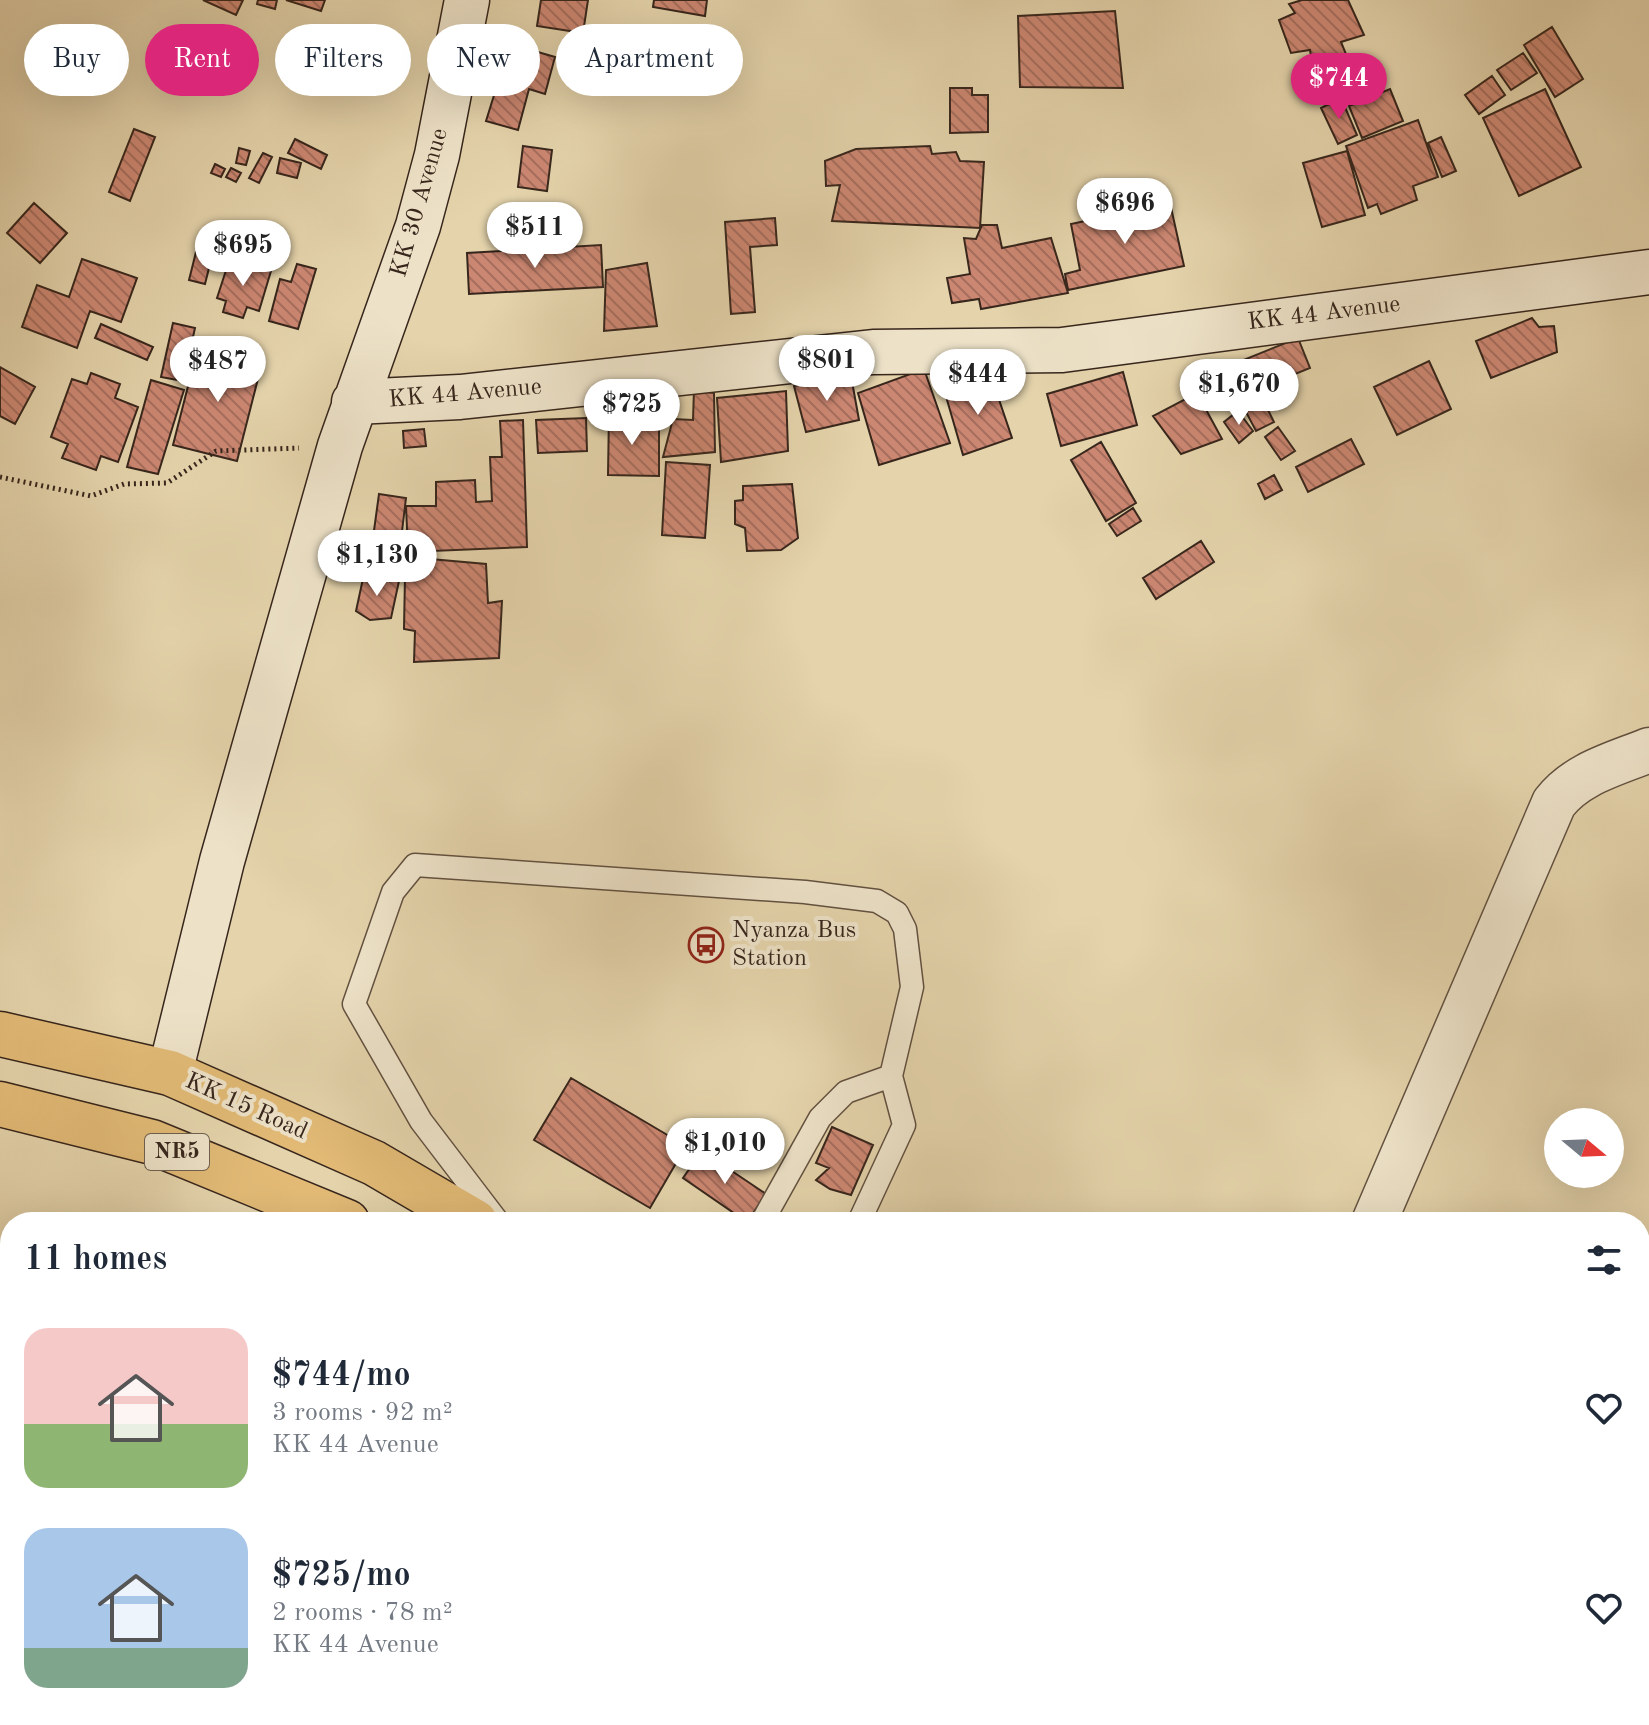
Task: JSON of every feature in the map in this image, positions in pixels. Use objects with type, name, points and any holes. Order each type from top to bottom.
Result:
[{"type":"highway","name":"KK 15 Road","points":[[0,1034],[170,1073],[374,1163],[458,1212]]},
{"type":"highway","points":[[152,1142],[170,1073]]},
{"type":"highway","name":"NR5","points":[[0,1104],[152,1142],[323,1212]]},
{"type":"main road","name":"KK 30 Avenue","points":[[354,402],[418,226],[437,155],[467,0]]},
{"type":"main road","name":"KK 44 Avenue","points":[[170,1073],[222,861],[354,402],[460,397],[873,352],[1062,350],[1649,272]]},
{"type":"main road","points":[[1378,1212],[1554,803],[1565,788],[1584,776],[1649,750]]},
{"type":"lane","points":[[490,1212],[421,1121],[354,1004],[393,892],[415,865],[790,890],[877,901],[897,913],[905,929],[912,987],[891,1076],[904,1125],[864,1212]]},
{"type":"lane","points":[[768,1212],[820,1118],[846,1092],[891,1076]]},
{"type":"path","points":[[0,477],[91,496],[124,484],[167,483],[216,451],[340,446]]},
{"type":"building","points":[[203,0],[243,0],[236,15]]},
{"type":"building","points":[[258,0],[277,0],[275,9],[257,4]]},
{"type":"building","points":[[286,0],[325,0],[321,11]]},
{"type":"building","points":[[541,0],[588,0],[584,24],[556,24],[556,29],[537,24]]},
{"type":"building","points":[[654,0],[707,0],[705,16],[653,7]]},
{"type":"building","points":[[1302,0],[1348,0],[1364,35],[1341,42],[1348,59],[1313,67],[1310,50],[1291,53],[1279,20],[1295,13],[1289,4]]},
{"type":"building","points":[[1115,11],[1123,88],[1020,87],[1018,16]]},
{"type":"building","points":[[1552,27],[1583,79],[1555,97],[1524,45]]},
{"type":"building","points":[[540,53],[555,57],[545,94],[540,92]]},
{"type":"building","points":[[1523,53],[1537,73],[1511,90],[1497,70]]},
{"type":"building","points":[[1492,76],[1505,95],[1479,114],[1465,95]]},
{"type":"building","points":[[950,88],[972,88],[972,95],[988,95],[988,132],[950,133]]},
{"type":"building","points":[[1390,89],[1403,121],[1362,138],[1349,106]]},
{"type":"building","points":[[1545,89],[1581,167],[1519,196],[1483,118]]},
{"type":"building","points":[[494,96],[527,96],[518,130],[486,121]]},
{"type":"building","points":[[1341,98],[1357,135],[1338,144],[1321,108]]},
{"type":"building","points":[[1418,120],[1438,177],[1413,186],[1417,200],[1381,214],[1377,204],[1368,208],[1346,146]]},
{"type":"building","points":[[134,129],[155,137],[130,201],[109,192]]},
{"type":"building","points":[[1441,137],[1456,171],[1442,177],[1428,143]]},
{"type":"building","points":[[295,139],[327,155],[321,169],[288,153]]},
{"type":"building","points":[[523,146],[552,150],[547,191],[518,187]]},
{"type":"building","points":[[930,146],[932,154],[956,152],[960,161],[984,162],[980,228],[832,221],[840,185],[826,186],[825,161],[856,149]]},
{"type":"building","points":[[239,148],[250,151],[246,165],[236,163]]},
{"type":"building","points":[[1347,151],[1365,215],[1322,227],[1303,163]]},
{"type":"building","points":[[263,153],[272,157],[259,183],[249,178]]},
{"type":"building","points":[[280,158],[301,163],[297,178],[277,173]]},
{"type":"building","points":[[215,164],[225,169],[221,177],[211,173]]},
{"type":"building","points":[[231,168],[241,173],[236,182],[226,177]]},
{"type":"building","points":[[34,203],[67,233],[40,263],[7,233]]},
{"type":"building","points":[[1170,203],[1184,266],[1068,290],[1065,274],[1080,270],[1071,224]]},
{"type":"building","points":[[775,218],[777,245],[750,247],[755,312],[731,314],[725,222]]},
{"type":"building","points":[[982,225],[997,225],[1002,248],[1051,238],[1068,293],[981,309],[979,299],[952,303],[947,278],[970,274],[964,238],[976,239]]},
{"type":"building","points":[[601,245],[603,287],[469,294],[467,253]]},
{"type":"building","points":[[196,252],[212,256],[205,284],[189,280]]},
{"type":"building","points":[[230,258],[271,271],[259,311],[247,307],[243,318],[223,312],[226,301],[217,298]]},
{"type":"building","points":[[82,259],[137,278],[121,322],[90,311],[77,348],[22,327],[37,285],[69,297]]},
{"type":"building","points":[[647,263],[657,326],[604,331],[606,270]]},
{"type":"building","points":[[297,264],[316,269],[298,329],[269,321],[280,279],[291,282]]},
{"type":"building","points":[[1532,318],[1539,327],[1554,326],[1557,352],[1491,378],[1476,341]]},
{"type":"building","points":[[173,323],[195,328],[183,381],[161,377]]},
{"type":"building","points":[[101,324],[153,347],[147,360],[95,338]]},
{"type":"building","points":[[1298,338],[1310,368],[1248,393],[1236,363]]},
{"type":"building","points":[[198,347],[262,363],[237,461],[173,445]]},
{"type":"building","points":[[1429,361],[1451,409],[1397,435],[1374,387]]},
{"type":"building","points":[[0,367],[35,387],[15,424],[0,416]]},
{"type":"building","points":[[924,369],[950,443],[879,465],[858,393]]},
{"type":"building","points":[[1123,372],[1137,425],[1061,446],[1047,394]]},
{"type":"building","points":[[91,373],[120,384],[115,398],[138,407],[118,462],[101,456],[96,470],[62,458],[68,444],[51,437],[72,379],[87,384]]},
{"type":"building","points":[[851,376],[859,420],[806,432],[794,386]]},
{"type":"building","points":[[992,379],[1012,438],[963,455],[945,393]]},
{"type":"building","points":[[151,380],[184,390],[158,474],[127,467]]},
{"type":"building","points":[[694,390],[714,393],[715,452],[663,457],[673,419],[693,420]]},
{"type":"building","points":[[786,391],[788,451],[721,462],[717,398]]},
{"type":"building","points":[[1197,393],[1222,439],[1181,454],[1153,416]]},
{"type":"building","points":[[1264,402],[1274,422],[1256,431],[1246,412]]},
{"type":"building","points":[[1238,411],[1253,431],[1239,443],[1224,422]]},
{"type":"building","points":[[609,413],[638,413],[638,428],[659,428],[659,476],[608,475]]},
{"type":"building","points":[[586,418],[587,451],[538,453],[536,420]]},
{"type":"building","points":[[523,420],[527,547],[408,552],[406,506],[436,506],[436,482],[475,480],[476,502],[492,501],[490,457],[502,457],[500,421]]},
{"type":"building","points":[[1278,427],[1295,451],[1281,460],[1265,437]]},
{"type":"building","points":[[424,429],[426,446],[404,448],[403,431]]},
{"type":"building","points":[[1351,439],[1364,464],[1308,492],[1296,467]]},
{"type":"building","points":[[1101,442],[1136,503],[1106,521],[1071,460]]},
{"type":"building","points":[[666,462],[710,465],[705,538],[662,535]]},
{"type":"building","points":[[1274,475],[1282,490],[1265,499],[1258,484]]},
{"type":"building","points":[[792,484],[798,538],[781,550],[747,551],[745,528],[735,524],[735,501],[743,500],[743,486]]},
{"type":"building","points":[[379,494],[406,498],[400,548],[372,545]]},
{"type":"building","points":[[1133,508],[1141,521],[1117,536],[1109,524]]},
{"type":"building","points":[[1201,541],[1214,562],[1156,599],[1143,578]]},
{"type":"building","points":[[419,558],[486,564],[488,603],[502,601],[499,658],[414,662],[415,631],[404,629],[405,577],[416,576]]},
{"type":"building","points":[[364,574],[399,581],[391,618],[370,620],[356,611]]},
{"type":"building","points":[[571,1078],[686,1146],[650,1208],[534,1140]]},
{"type":"building","points":[[832,1127],[873,1145],[851,1195],[830,1189],[816,1180],[829,1168],[816,1163]]},
{"type":"building","points":[[702,1151],[766,1194],[754,1212],[732,1212],[683,1178]]},
{"type":"place","name":"Nyanza Bus Station","points":[[706,945]]}]
